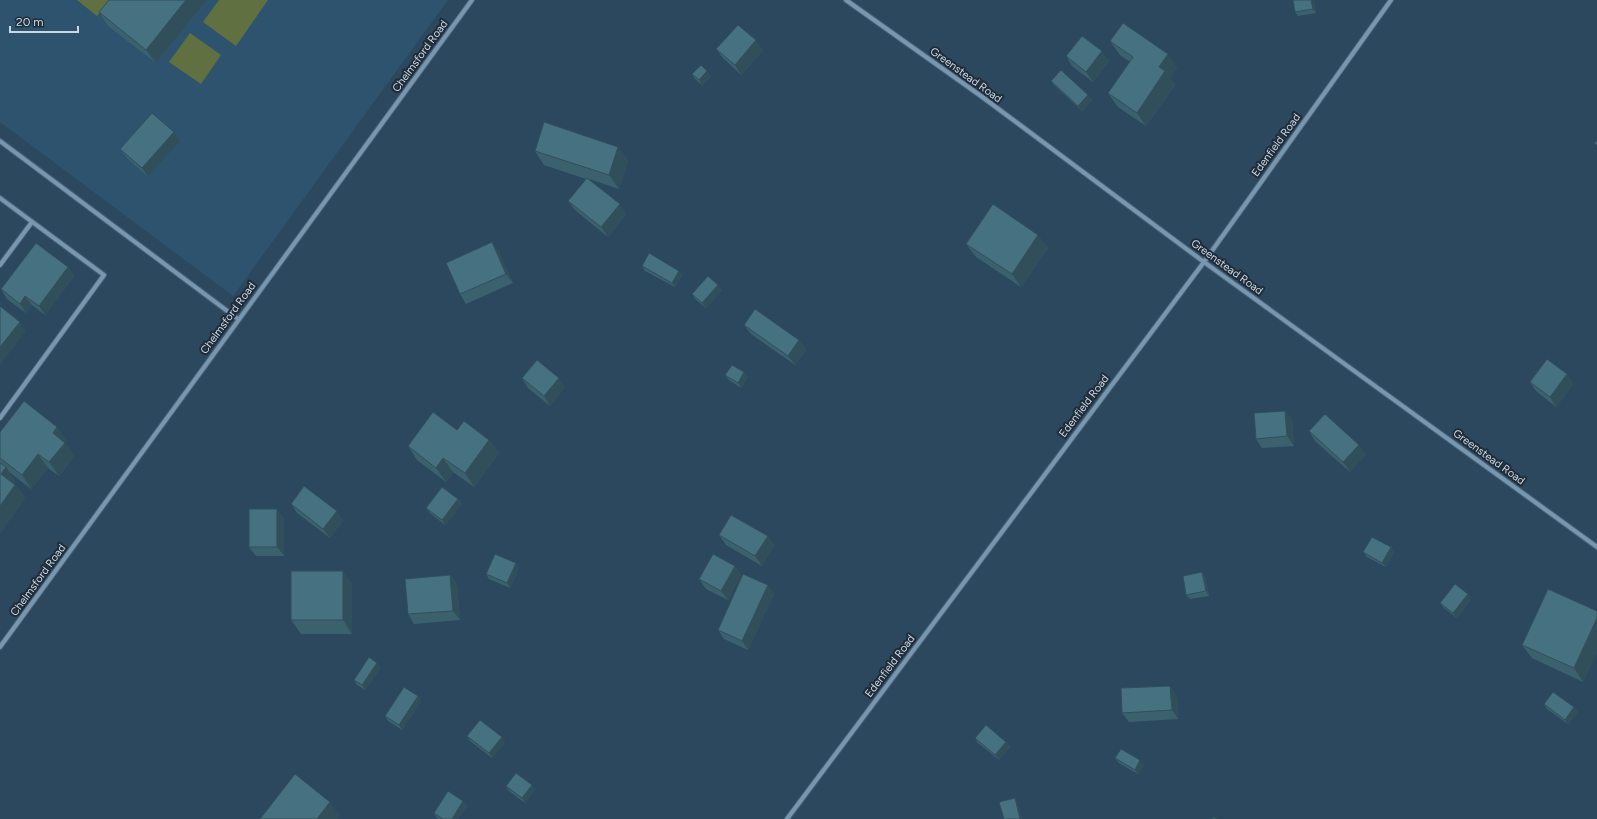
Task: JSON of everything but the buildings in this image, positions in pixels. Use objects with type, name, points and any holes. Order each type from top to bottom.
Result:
[{"type":"street","name":"Chelmsford Road","points":[[0,647],[472,0]]},
{"type":"street","name":"Greenstead Road","points":[[846,0],[981,96],[1204,262],[1597,547]]},
{"type":"street","name":"Edenfield Road","points":[[787,819],[1204,262],[1391,0]]},
{"type":"street","points":[[0,141],[238,319]]},
{"type":"street","points":[[0,198],[104,275],[0,418]]},
{"type":"street","points":[[0,265],[32,222]]},
{"type":"shaded area","points":[[0,0],[448,0],[233,296],[0,122]]},
{"type":"green space","points":[[77,0],[109,0],[97,16]]},
{"type":"green space","points":[[219,0],[268,0],[236,46],[203,22]]},
{"type":"green space","points":[[190,33],[221,55],[201,84],[169,62]]}]
